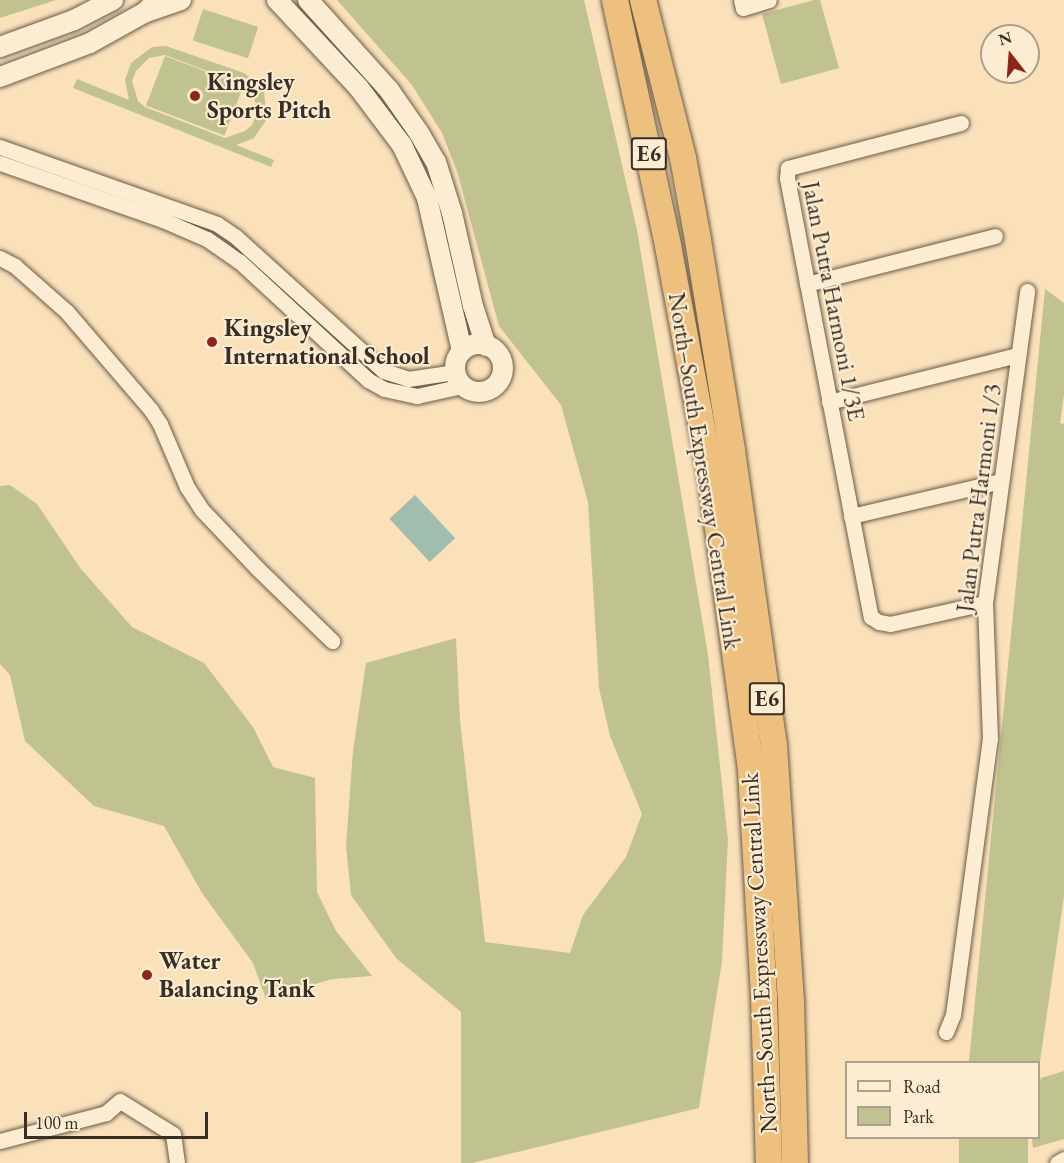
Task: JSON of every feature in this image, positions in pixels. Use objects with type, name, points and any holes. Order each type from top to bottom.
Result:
[{"type":"highway","name":"North–South Expressway Central Link","points":[[615,0],[668,246],[710,470],[751,771],[764,997],[769,1163]]},
{"type":"highway","name":"North–South Expressway Central Link","points":[[643,0],[683,158],[698,240],[732,451],[774,746],[791,1000],[795,1163]]},
{"type":"main road","points":[[0,46],[74,20],[113,0]]},
{"type":"main road","points":[[0,77],[90,43],[151,6],[181,0]]},
{"type":"main road","points":[[308,0],[388,90],[419,133],[435,162],[452,213],[473,306],[486,346]]},
{"type":"main road","points":[[277,1],[358,88],[402,145],[420,181],[429,207],[462,351]]},
{"type":"main road","points":[[473,345],[486,346],[498,355],[502,362],[500,378],[485,391],[473,392],[458,379],[455,364],[462,351],[473,345]]},
{"type":"street","points":[[742,4],[769,0]]},
{"type":"street","name":"Jalan Putra Harmoni 1/3E","points":[[961,123],[788,168],[787,178],[871,617],[879,622],[890,624],[985,603]]},
{"type":"street","points":[[0,147],[217,224],[236,237],[384,371],[408,379],[458,379]]},
{"type":"street","points":[[0,163],[163,220],[207,239],[239,261],[368,380],[384,389],[417,396],[458,379]]},
{"type":"street","points":[[807,284],[995,236]]},
{"type":"street","points":[[0,258],[15,266],[68,312],[160,423],[187,487],[202,510],[257,568],[332,641]]},
{"type":"street","name":"Jalan Putra Harmoni 1/3","points":[[946,1032],[953,1015],[990,740],[985,603],[1027,291]]},
{"type":"street","points":[[830,402],[1018,355]]},
{"type":"street","points":[[851,516],[1001,481]]},
{"type":"street","points":[[0,1141],[106,1113],[120,1101],[173,1134],[177,1163]]},
{"type":"street","points":[[1058,1163],[1064,1159]]},
{"type":"green space","points":[[0,0],[56,0],[0,18]]},
{"type":"green space","points":[[337,0],[584,0],[637,230],[708,655],[728,840],[722,961],[699,1108],[472,1163],[461,1163],[461,1012],[396,958],[351,895],[346,846],[353,751],[366,663],[456,638],[460,720],[485,942],[570,953],[583,915],[626,857],[642,814],[610,736],[599,688],[588,502],[561,405],[499,326],[457,171],[442,133],[412,85]]},
{"type":"green space","points":[[820,0],[839,68],[781,84],[762,14]]},
{"type":"green space","points":[[203,9],[258,27],[248,58],[193,40]]},
{"type":"green space","points":[[166,46],[244,73],[257,83],[264,92],[267,119],[254,138],[236,145],[274,160],[271,167],[73,88],[77,79],[129,100],[125,80],[131,63],[152,47]],"holes":[[[165,55],[244,85],[252,91],[258,110],[252,125],[245,131],[225,138],[145,107],[138,101],[132,81],[136,71],[149,58]]]},
{"type":"green space","name":"Kingsley Sports Pitch","points":[[165,56],[243,86],[224,136],[146,105]]},
{"type":"green space","points":[[1045,289],[1064,303],[1064,394],[1060,423],[1064,424],[1064,896],[1040,1061],[969,1061]]},
{"type":"green space","points":[[10,485],[37,504],[81,569],[132,627],[204,663],[253,727],[273,767],[315,778],[317,892],[336,931],[372,976],[332,979],[266,999],[253,963],[202,893],[164,826],[94,806],[25,741],[10,675],[0,664],[0,486]]},
{"type":"green space","points":[[1064,1071],[1064,1139],[1033,1148],[1032,1139],[1040,1139],[1041,1078]]},
{"type":"green space","points":[[959,1139],[1028,1139],[1028,1163],[959,1163]]},
{"type":"shaded area","points":[[415,495],[455,538],[430,562],[389,519]]},
{"type":"place","name":"Kingsley Sports Pitch","points":[[195,96]]},
{"type":"place","name":"Kingsley International School","points":[[212,342]]},
{"type":"place","name":"Water Balancing Tank","points":[[147,975]]}]
